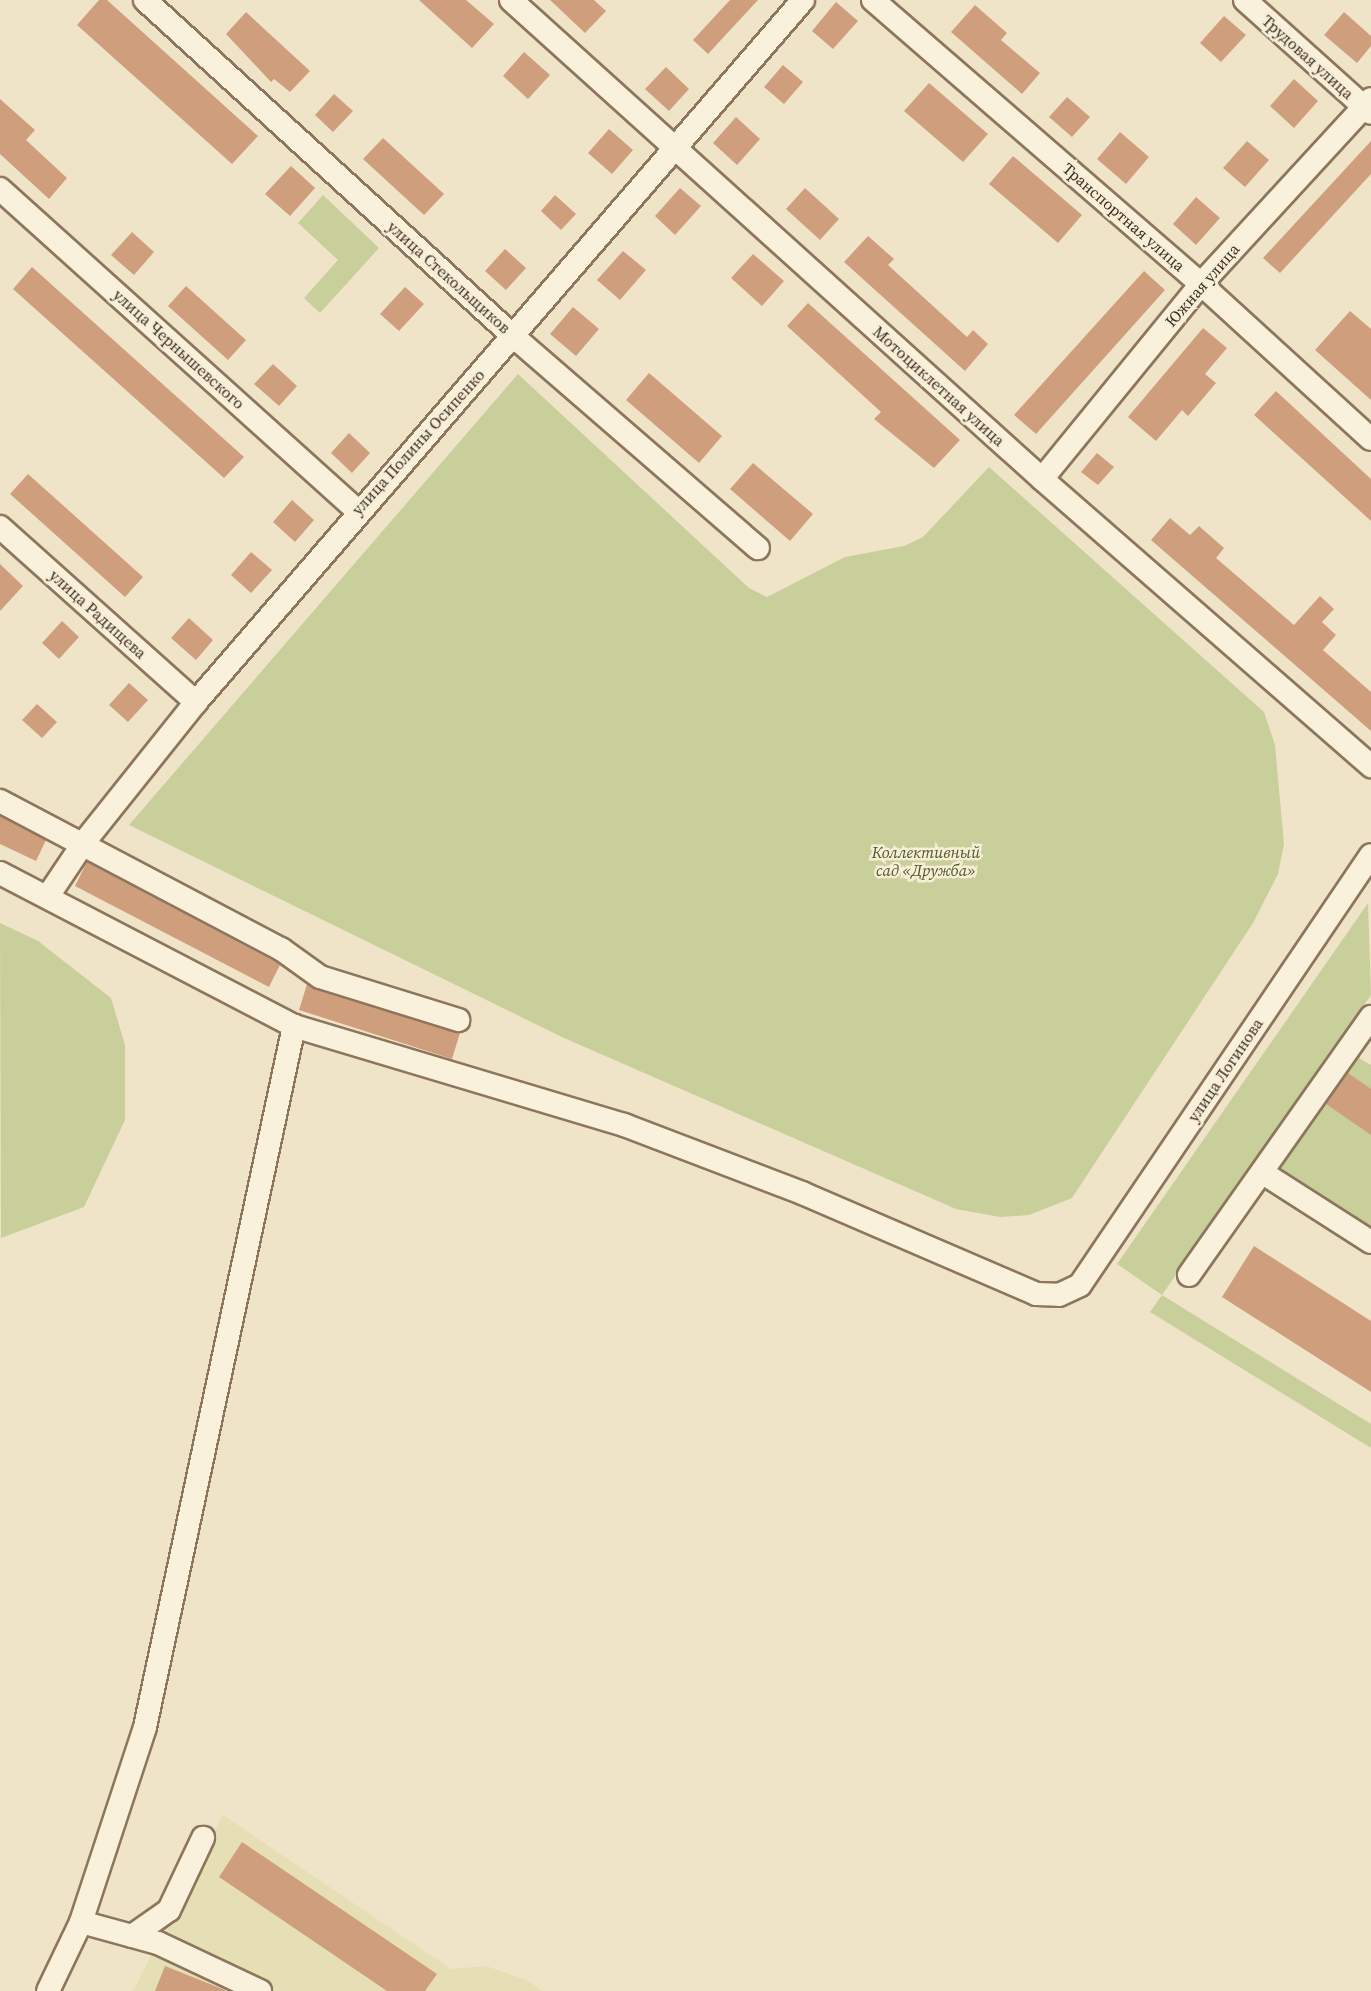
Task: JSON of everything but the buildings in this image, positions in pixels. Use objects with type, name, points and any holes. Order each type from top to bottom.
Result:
[{"type":"street","name":"улица Стекольщиков","points":[[145,0],[513,336],[758,548]]},
{"type":"street","name":"Мотоциклетная улица","points":[[511,0],[1042,478],[1371,766]]},
{"type":"street","name":"улица Полины Осипенко","points":[[48,896],[85,841],[196,702],[357,510],[513,336],[803,0]]},
{"type":"street","name":"Транспортная улица","points":[[873,0],[1201,284],[1371,439]]},
{"type":"street","name":"Трудовая улица","points":[[1245,0],[1369,106]]},
{"type":"street","name":"Южная улица","points":[[1042,478],[1201,284],[1369,106]]},
{"type":"street","name":"улица Чернышевского","points":[[0,189],[357,510]]},
{"type":"street","name":"улица Радищева","points":[[0,527],[196,702]]},
{"type":"street","points":[[0,801],[85,841],[281,949],[320,977],[458,1020]]},
{"type":"street","name":"улица Логинова","points":[[294,1026],[624,1125],[802,1193],[1036,1293],[1059,1295],[1080,1285],[1364,882],[1371,855]]},
{"type":"street","points":[[0,873],[294,1026],[145,1727],[81,1922],[48,1991]]},
{"type":"street","points":[[1189,1275],[1371,1017]]},
{"type":"street","points":[[1263,1173],[1371,1242]]},
{"type":"street","points":[[132,1936],[169,1910],[203,1838]]},
{"type":"street","points":[[81,1922],[132,1936],[260,1991]]},
{"type":"shaded area","points":[[223,1815],[451,1969],[486,1966],[529,1981],[542,1991],[133,1991]]},
{"type":"green space","points":[[323,195],[379,248],[320,313],[304,298],[338,260],[298,223]]},
{"type":"green space","name":"Коллективный сад «Дружба»","points":[[518,374],[749,588],[767,597],[845,557],[904,546],[923,537],[989,467],[1264,712],[1275,745],[1284,844],[1278,874],[1253,923],[1072,1198],[1029,1215],[1000,1217],[956,1209],[564,1038],[129,825]]},
{"type":"green space","points":[[1368,903],[1371,995],[1162,1295],[1117,1264]]},
{"type":"green space","points":[[0,923],[38,941],[111,998],[125,1045],[125,1120],[84,1207],[1,1238]]},
{"type":"green space","points":[[1357,1057],[1371,1065],[1371,1233],[1276,1174]]},
{"type":"green space","points":[[1162,1295],[1371,1424],[1371,1448],[1150,1312]]}]
